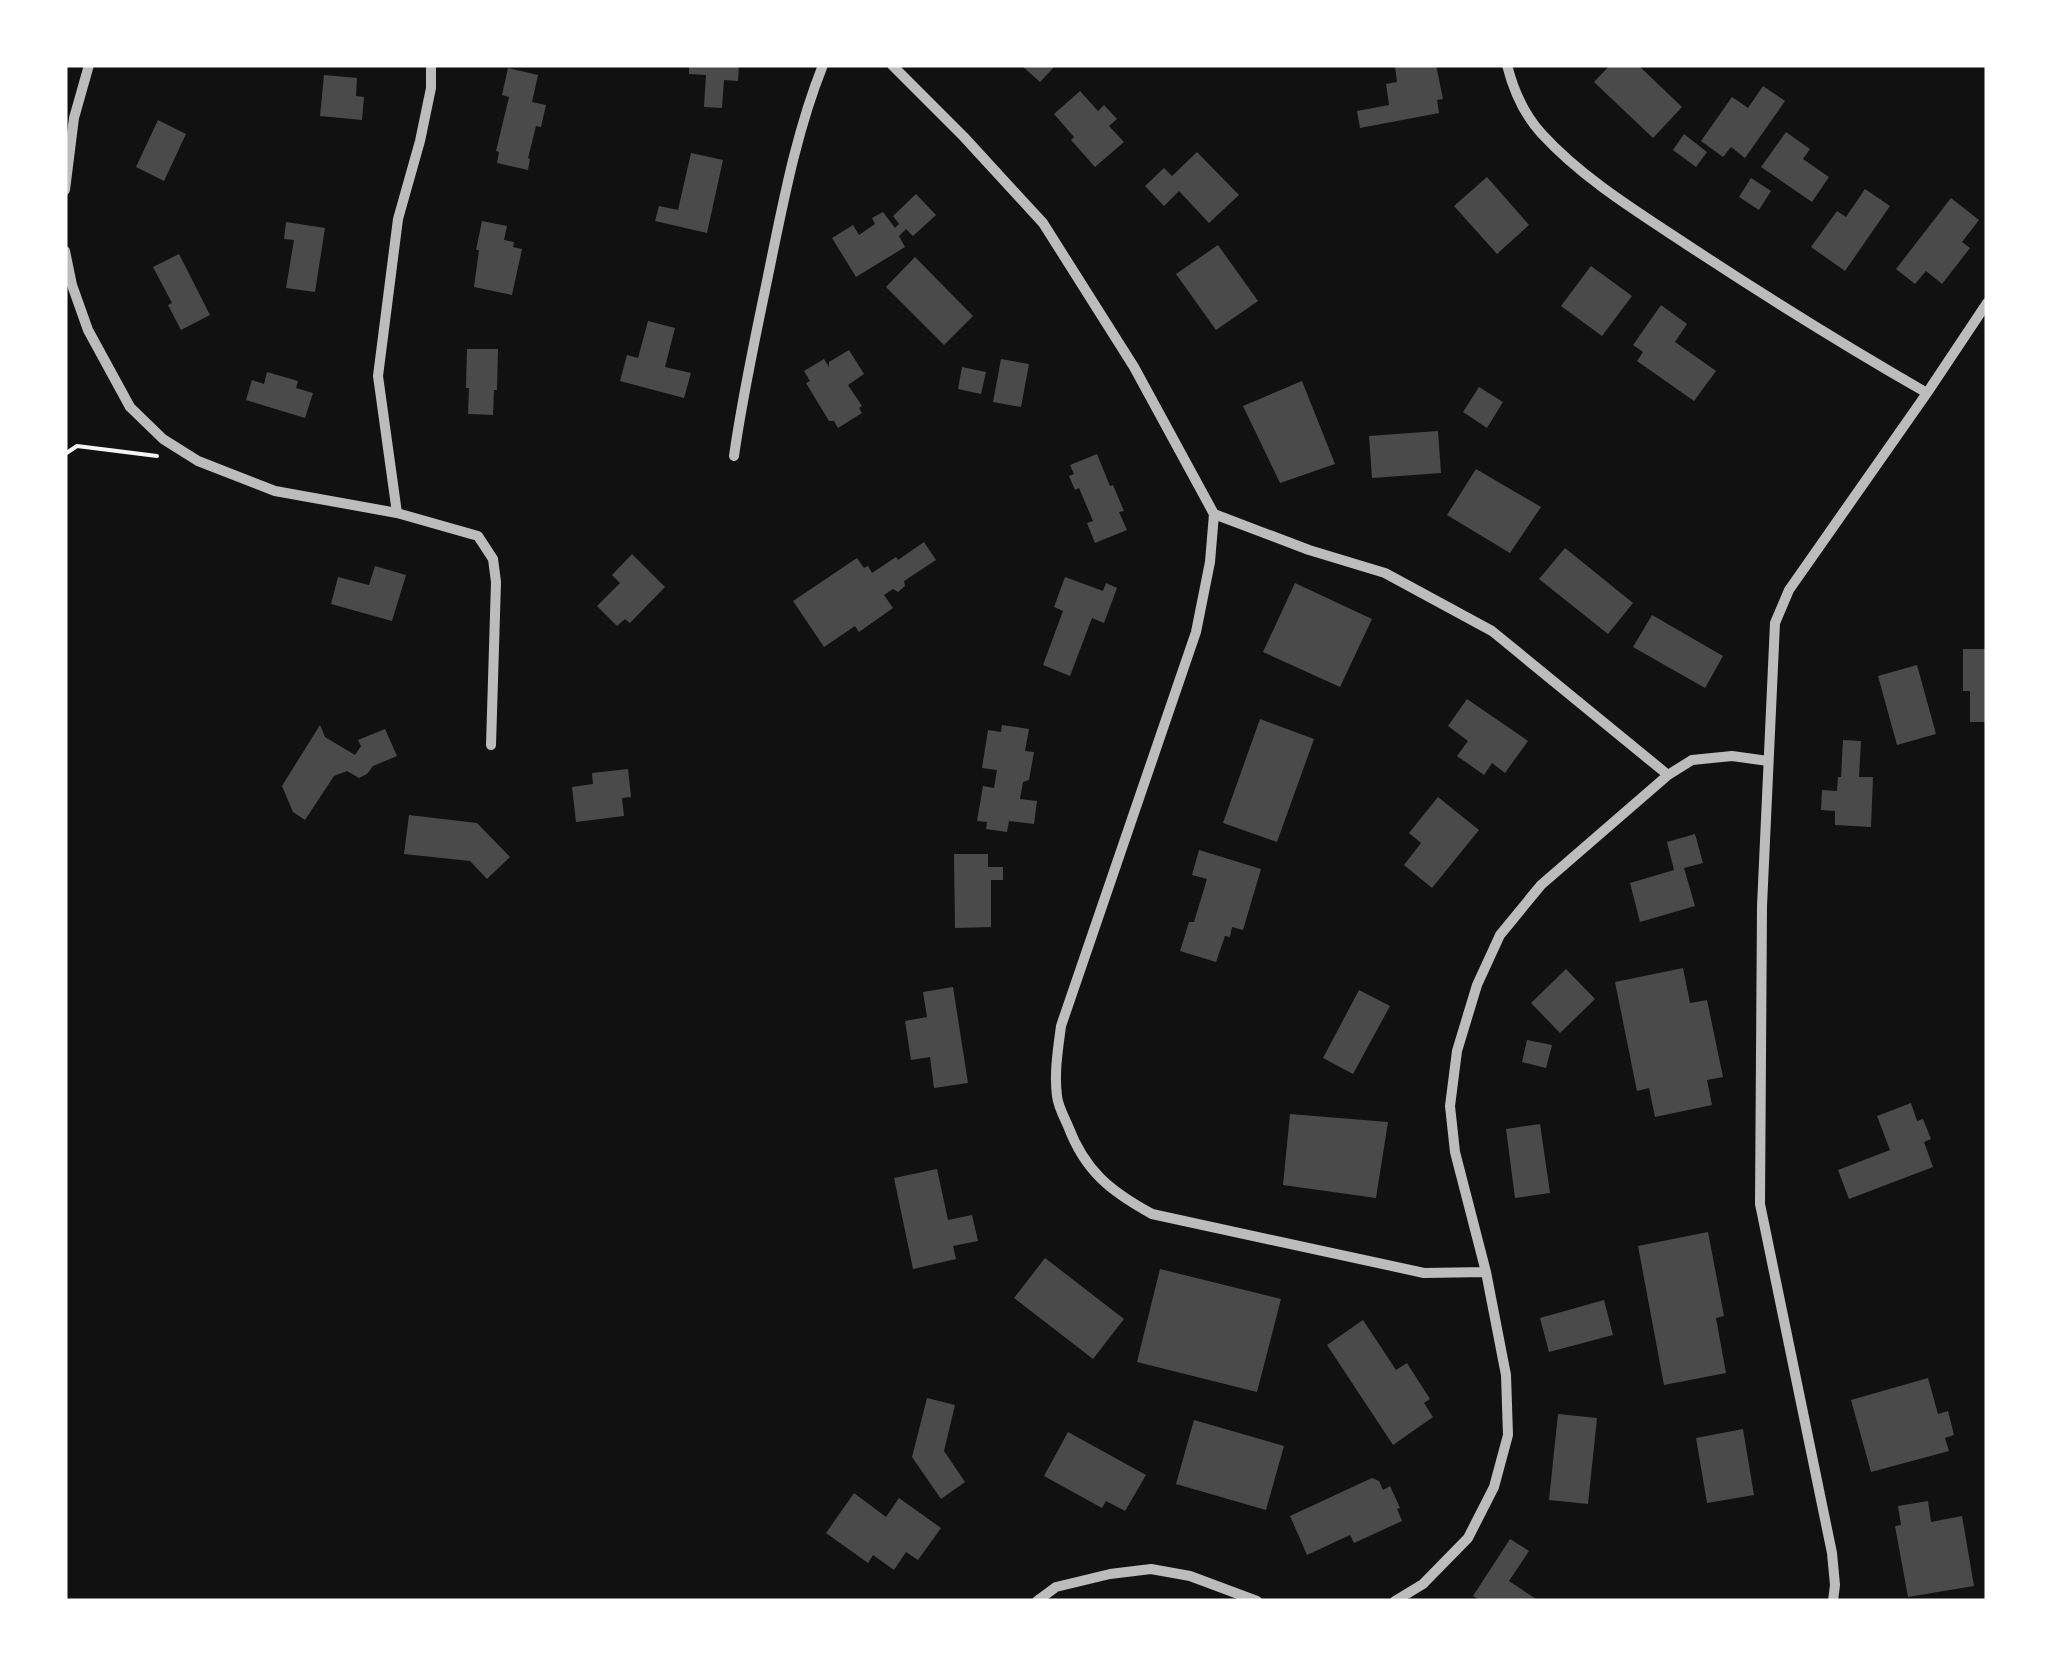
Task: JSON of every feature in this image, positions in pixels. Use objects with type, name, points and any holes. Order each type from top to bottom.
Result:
[{"type":"street","points":[[65,190],[74,118],[89,65]]},
{"type":"street","points":[[397,513],[378,376],[398,219],[432,88],[430,65]]},
{"type":"street","points":[[734,456],[764,296],[808,104],[823,65]]},
{"type":"street","points":[[892,65],[1043,222],[1134,367],[1214,514],[1210,562],[1196,632],[1061,1026],[1056,1062],[1057,1099],[1072,1138],[1099,1178],[1120,1197],[1152,1214],[1424,1272],[1486,1272]]},
{"type":"street","points":[[1506,65],[1519,101],[1538,130],[1616,198],[1769,299],[1927,394]]},
{"type":"street","points":[[65,251],[88,330],[130,408],[163,439],[198,460],[274,491],[397,513],[478,536],[492,559],[496,582],[491,745]]},
{"type":"street","points":[[1833,1601],[1832,1553],[1760,1204],[1762,906],[1775,623],[1789,590],[1987,302]]},
{"type":"street","points":[[1214,514],[1308,550],[1385,573],[1492,632],[1668,775]]},
{"type":"street","points":[[1395,1601],[1423,1584],[1468,1538],[1494,1487],[1508,1436],[1506,1375],[1486,1272],[1455,1152],[1450,1106],[1457,1051],[1478,985],[1500,935],[1541,885],[1668,775],[1692,760],[1732,756],[1768,761]]},
{"type":"street","points":[[1038,1601],[1056,1587],[1151,1569],[1190,1576],[1257,1601]]},
{"type":"path","points":[[65,454],[76,446],[164,456]]},
{"type":"building","points":[[689,65],[739,65],[738,81],[724,80],[722,108],[704,107],[706,75],[689,74]]},
{"type":"building","points":[[1021,65],[1056,65],[1040,82]]},
{"type":"building","points":[[1436,65],[1443,99],[1437,100],[1439,113],[1360,128],[1357,111],[1389,105],[1386,84],[1397,82],[1395,67]]},
{"type":"building","points":[[1610,65],[1638,65],[1682,107],[1653,138],[1594,82]]},
{"type":"building","points":[[508,68],[538,75],[532,102],[546,105],[541,127],[536,126],[528,170],[497,163],[496,151],[509,97],[502,95]]},
{"type":"building","points":[[324,75],[357,78],[356,96],[364,97],[362,120],[320,116]]},
{"type":"building","points":[[1763,86],[1785,101],[1745,158],[1731,147],[1723,157],[1701,141],[1732,97],[1748,108]]},
{"type":"building","points":[[1080,91],[1098,111],[1104,105],[1117,119],[1109,126],[1124,142],[1095,167],[1054,114]]},
{"type":"building","points":[[158,120],[186,134],[164,181],[136,167]]},
{"type":"building","points":[[1786,132],[1810,149],[1803,159],[1829,177],[1812,202],[1761,167]]},
{"type":"building","points":[[1684,134],[1707,152],[1696,167],[1673,150]]},
{"type":"building","points":[[1197,152],[1239,195],[1209,223],[1179,191],[1164,206],[1145,186],[1164,168],[1172,176]]},
{"type":"building","points":[[691,153],[723,160],[707,233],[655,221],[659,206],[678,210]]},
{"type":"building","points":[[1487,177],[1529,225],[1497,254],[1454,206]]},
{"type":"building","points":[[1751,178],[1771,191],[1759,210],[1739,197]]},
{"type":"building","points":[[1865,189],[1890,206],[1845,271],[1811,247],[1837,211],[1846,217]]},
{"type":"building","points":[[916,194],[936,215],[913,236],[906,229],[899,236],[905,247],[856,277],[832,238],[853,225],[859,235],[875,224],[872,218],[883,212],[895,228],[899,224],[893,216]]},
{"type":"building","points":[[1951,198],[1979,220],[1962,242],[1970,248],[1942,284],[1926,271],[1915,284],[1896,269]]},
{"type":"building","points":[[482,221],[507,226],[504,240],[522,249],[512,295],[474,287]]},
{"type":"building","points":[[286,222],[325,228],[315,292],[286,288],[294,240],[284,239]]},
{"type":"building","points":[[1218,245],[1258,301],[1216,330],[1176,274]]},
{"type":"building","points":[[179,254],[210,315],[181,330],[153,267]]},
{"type":"building","points":[[915,257],[973,316],[944,345],[886,287]]},
{"type":"building","points":[[1591,266],[1632,296],[1602,336],[1561,306]]},
{"type":"building","points":[[1661,305],[1687,324],[1675,342],[1716,371],[1694,401],[1637,361],[1643,352],[1633,345]]},
{"type":"building","points":[[648,321],[675,328],[665,367],[691,373],[684,398],[620,381],[627,355],[638,358]]},
{"type":"building","points":[[467,349],[498,349],[493,415],[468,414]]},
{"type":"building","points":[[849,350],[864,374],[848,385],[862,406],[862,413],[838,428],[834,421],[829,421],[806,383],[810,381],[804,371],[824,359],[829,367],[829,362]]},
{"type":"building","points":[[1001,359],[1029,364],[1021,407],[993,402]]},
{"type":"building","points":[[962,367],[986,372],[981,394],[958,389]]},
{"type":"building","points":[[267,372],[298,381],[296,388],[313,393],[305,418],[246,400],[252,380],[264,384]]},
{"type":"building","points":[[1302,381],[1335,464],[1280,483],[1243,406]]},
{"type":"building","points":[[1479,387],[1503,402],[1487,428],[1463,412]]},
{"type":"building","points":[[1438,431],[1441,473],[1372,478],[1369,436]]},
{"type":"building","points":[[1097,454],[1124,511],[1119,512],[1127,530],[1095,543],[1087,523],[1093,521],[1079,488],[1075,490],[1069,476],[1074,474],[1070,465]]},
{"type":"building","points":[[1476,469],[1541,507],[1510,553],[1447,515]]},
{"type":"building","points":[[924,542],[936,560],[904,581],[905,586],[898,592],[893,589],[884,595],[893,608],[859,632],[855,626],[824,647],[793,601],[857,558],[872,573]]},
{"type":"building","points":[[1565,548],[1633,603],[1608,634],[1539,579]]},
{"type":"building","points":[[632,554],[665,587],[630,623],[625,619],[617,626],[597,606],[620,583],[612,575]]},
{"type":"building","points":[[375,566],[406,575],[392,621],[331,604],[338,577],[369,585]]},
{"type":"building","points":[[1065,577],[1103,591],[1106,583],[1117,588],[1104,623],[1092,618],[1070,676],[1043,665],[1063,611],[1054,607]]},
{"type":"building","points":[[1295,583],[1372,619],[1340,687],[1263,652]]},
{"type":"building","points":[[1652,615],[1723,656],[1705,688],[1633,647]]},
{"type":"building","points":[[1963,649],[1987,649],[1987,722],[1970,722],[1970,691],[1963,691]]},
{"type":"building","points":[[1917,665],[1936,734],[1897,745],[1878,676]]},
{"type":"building","points":[[1467,699],[1528,741],[1505,773],[1492,763],[1484,775],[1457,756],[1468,741],[1448,726]]},
{"type":"building","points":[[1260,719],[1314,739],[1277,842],[1223,823]]},
{"type":"building","points":[[320,725],[325,737],[355,755],[361,746],[358,740],[385,729],[397,756],[373,766],[359,778],[347,771],[334,776],[305,820],[293,812],[282,786]]},
{"type":"building","points":[[1002,725],[1029,729],[1025,751],[1034,752],[1029,780],[1023,782],[1020,799],[1037,801],[1034,824],[1009,821],[1007,832],[986,829],[987,822],[977,821],[983,786],[994,788],[997,770],[982,768],[988,730],[1001,732]]},
{"type":"building","points":[[1843,740],[1861,741],[1859,777],[1873,777],[1871,827],[1835,825],[1835,811],[1821,810],[1822,790],[1837,791]]},
{"type":"building","points":[[628,769],[631,797],[622,798],[624,816],[576,822],[572,787],[593,784],[592,773]]},
{"type":"building","points":[[1438,797],[1479,830],[1432,888],[1404,865],[1421,843],[1409,833]]},
{"type":"building","points":[[409,815],[477,823],[510,857],[487,879],[470,861],[404,854]]},
{"type":"building","points":[[1695,834],[1703,863],[1684,868],[1695,906],[1640,922],[1630,883],[1674,870],[1667,842]]},
{"type":"building","points":[[1199,850],[1261,869],[1243,930],[1232,927],[1216,962],[1180,951],[1207,879],[1192,875]]},
{"type":"building","points":[[954,854],[988,854],[988,867],[1003,867],[1003,880],[991,880],[991,927],[955,928]]},
{"type":"building","points":[[1683,968],[1690,1003],[1707,1000],[1723,1077],[1707,1080],[1712,1105],[1655,1117],[1649,1088],[1637,1091],[1615,982]]},
{"type":"building","points":[[1566,969],[1595,999],[1560,1033],[1531,1003]]},
{"type":"building","points":[[953,987],[968,1083],[934,1088],[930,1057],[911,1060],[905,1021],[927,1017],[923,992]]},
{"type":"building","points":[[1359,990],[1390,1006],[1353,1074],[1323,1058]]},
{"type":"building","points":[[1527,1040],[1552,1045],[1546,1068],[1522,1062]]},
{"type":"building","points":[[1911,1103],[1917,1121],[1923,1119],[1931,1139],[1924,1142],[1933,1167],[1849,1199],[1838,1170],[1890,1150],[1877,1116]]},
{"type":"building","points":[[1290,1114],[1388,1122],[1376,1198],[1283,1185]]},
{"type":"building","points":[[1540,1124],[1550,1193],[1515,1198],[1506,1129]]},
{"type":"building","points":[[937,1169],[948,1220],[972,1215],[978,1241],[953,1246],[956,1259],[913,1269],[894,1178]]},
{"type":"building","points":[[1708,1232],[1724,1316],[1716,1318],[1726,1373],[1664,1385],[1638,1246]]},
{"type":"building","points":[[1045,1258],[1124,1319],[1093,1359],[1014,1298]]},
{"type":"building","points":[[1160,1269],[1281,1299],[1257,1392],[1137,1362]]},
{"type":"building","points":[[1604,1300],[1613,1335],[1549,1352],[1540,1318]]},
{"type":"building","points":[[1363,1320],[1396,1370],[1407,1363],[1430,1399],[1424,1403],[1433,1417],[1393,1445],[1327,1345]]},
{"type":"building","points":[[1928,1378],[1938,1414],[1948,1411],[1954,1435],[1945,1438],[1949,1451],[1871,1472],[1851,1400]]},
{"type":"building","points":[[927,1398],[955,1405],[944,1451],[965,1482],[941,1499],[912,1457]]},
{"type":"building","points":[[1558,1414],[1597,1418],[1588,1504],[1549,1500]]},
{"type":"building","points":[[1194,1420],[1284,1446],[1266,1510],[1176,1484]]},
{"type":"building","points":[[1743,1429],[1754,1495],[1707,1503],[1696,1438]]},
{"type":"building","points":[[1068,1432],[1146,1475],[1125,1511],[1106,1501],[1102,1508],[1044,1476]]},
{"type":"building","points":[[1372,1478],[1379,1481],[1383,1490],[1390,1486],[1402,1521],[1354,1543],[1350,1535],[1307,1555],[1290,1516]]},
{"type":"building","points":[[854,1493],[886,1517],[899,1498],[941,1528],[918,1560],[906,1552],[894,1570],[873,1555],[868,1563],[826,1533]]},
{"type":"building","points":[[1928,1501],[1931,1522],[1962,1516],[1974,1586],[1908,1597],[1895,1526],[1901,1525],[1898,1506]]},
{"type":"building","points":[[1510,1539],[1529,1551],[1509,1581],[1536,1599],[1481,1601],[1473,1596]]}]
